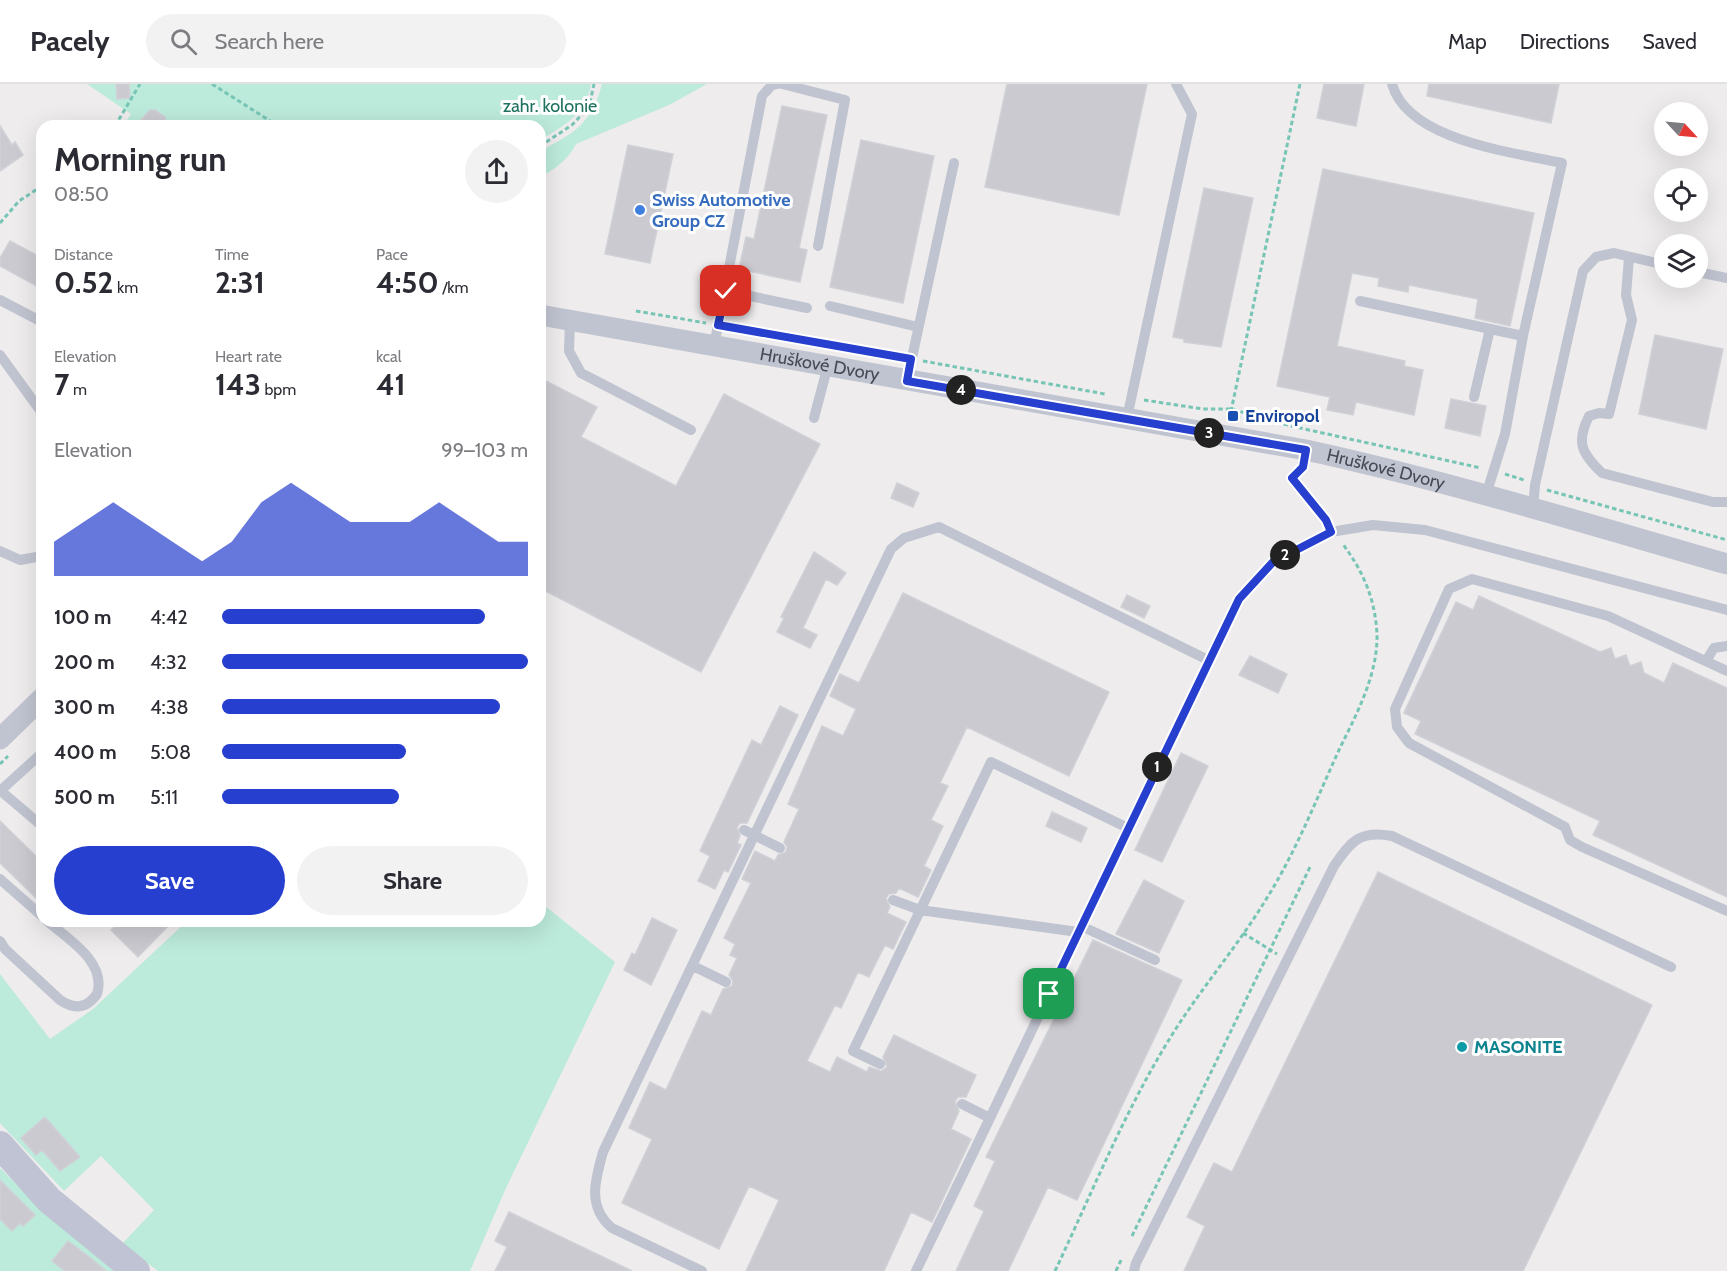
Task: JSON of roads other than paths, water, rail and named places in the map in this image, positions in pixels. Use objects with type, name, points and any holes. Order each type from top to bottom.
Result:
[{"type":"street","name":"Hruškové Dvory","points":[[546,316],[1306,450],[1372,464],[1727,564]]},
{"type":"street","points":[[0,739],[36,704]]},
{"type":"street","points":[[0,1145],[49,1200],[136,1271]]},
{"type":"lane","points":[[714,346],[762,96],[772,85],[777,84]]},
{"type":"lane","points":[[782,84],[846,100],[818,246]]},
{"type":"lane","points":[[1127,418],[1192,114],[1176,84]]},
{"type":"lane","points":[[1392,84],[1394,93],[1409,112],[1423,123],[1467,142],[1562,164],[1523,336],[1505,434],[1486,495]]},
{"type":"lane","points":[[907,381],[954,163]]},
{"type":"lane","points":[[1533,508],[1535,485],[1583,271],[1596,257],[1614,253],[1654,263]]},
{"type":"lane","points":[[1629,258],[1626,295],[1632,320],[1609,414],[1599,413],[1589,416],[1581,434],[1583,448],[1590,462],[1602,473],[1713,502],[1727,502]]},
{"type":"lane","points":[[1708,274],[1727,278]]},
{"type":"lane","points":[[726,291],[807,308]]},
{"type":"lane","points":[[0,300],[36,319]]},
{"type":"lane","points":[[1360,301],[1523,336]]},
{"type":"lane","points":[[830,306],[918,327]]},
{"type":"lane","points":[[570,320],[569,351],[581,373],[691,430]]},
{"type":"lane","points":[[1474,397],[1490,329]]},
{"type":"lane","points":[[0,356],[36,405]]},
{"type":"lane","points":[[814,418],[828,365]]},
{"type":"lane","points":[[916,1271],[1208,660],[1239,599],[1273,562],[1331,532],[1372,525],[1425,530],[1727,610]]},
{"type":"lane","points":[[702,1271],[612,1228],[602,1219],[596,1206],[594,1185],[603,1152],[891,549],[904,538],[939,527],[1208,660]]},
{"type":"lane","points":[[0,551],[20,560],[36,557]]},
{"type":"lane","points":[[1727,671],[1608,616],[1472,579],[1449,589],[1395,709],[1397,727],[1409,743],[1565,827],[1570,840],[1582,847],[1727,911]]},
{"type":"lane","points":[[1706,661],[1714,648],[1727,646]]},
{"type":"lane","points":[[36,759],[1,791],[36,821]]},
{"type":"lane","points":[[880,1064],[853,1051],[991,762],[1128,828]]},
{"type":"lane","points":[[744,830],[780,848]]},
{"type":"lane","points":[[1134,1271],[1334,866],[1348,844],[1364,835],[1377,833],[1392,836],[1671,967]]},
{"type":"lane","points":[[0,879],[36,911]]},
{"type":"lane","points":[[893,900],[920,910],[1080,929],[1155,960]]},
{"type":"lane","points":[[0,941],[5,949],[60,1000],[70,1006],[86,1005],[98,994],[98,972],[91,960],[54,927]]},
{"type":"lane","points":[[693,966],[726,982]]},
{"type":"lane","points":[[962,1104],[990,1118]]},
{"type":"place","name":"Swiss Automotive Group CZ","points":[[640,210]]},
{"type":"place","name":"Enviropol","points":[[1233,416]]},
{"type":"place","name":"MASONITE","points":[[1462,1047]]},
{"type":"park label","name":"zahr. kolonie","points":[[550,106]]}]
